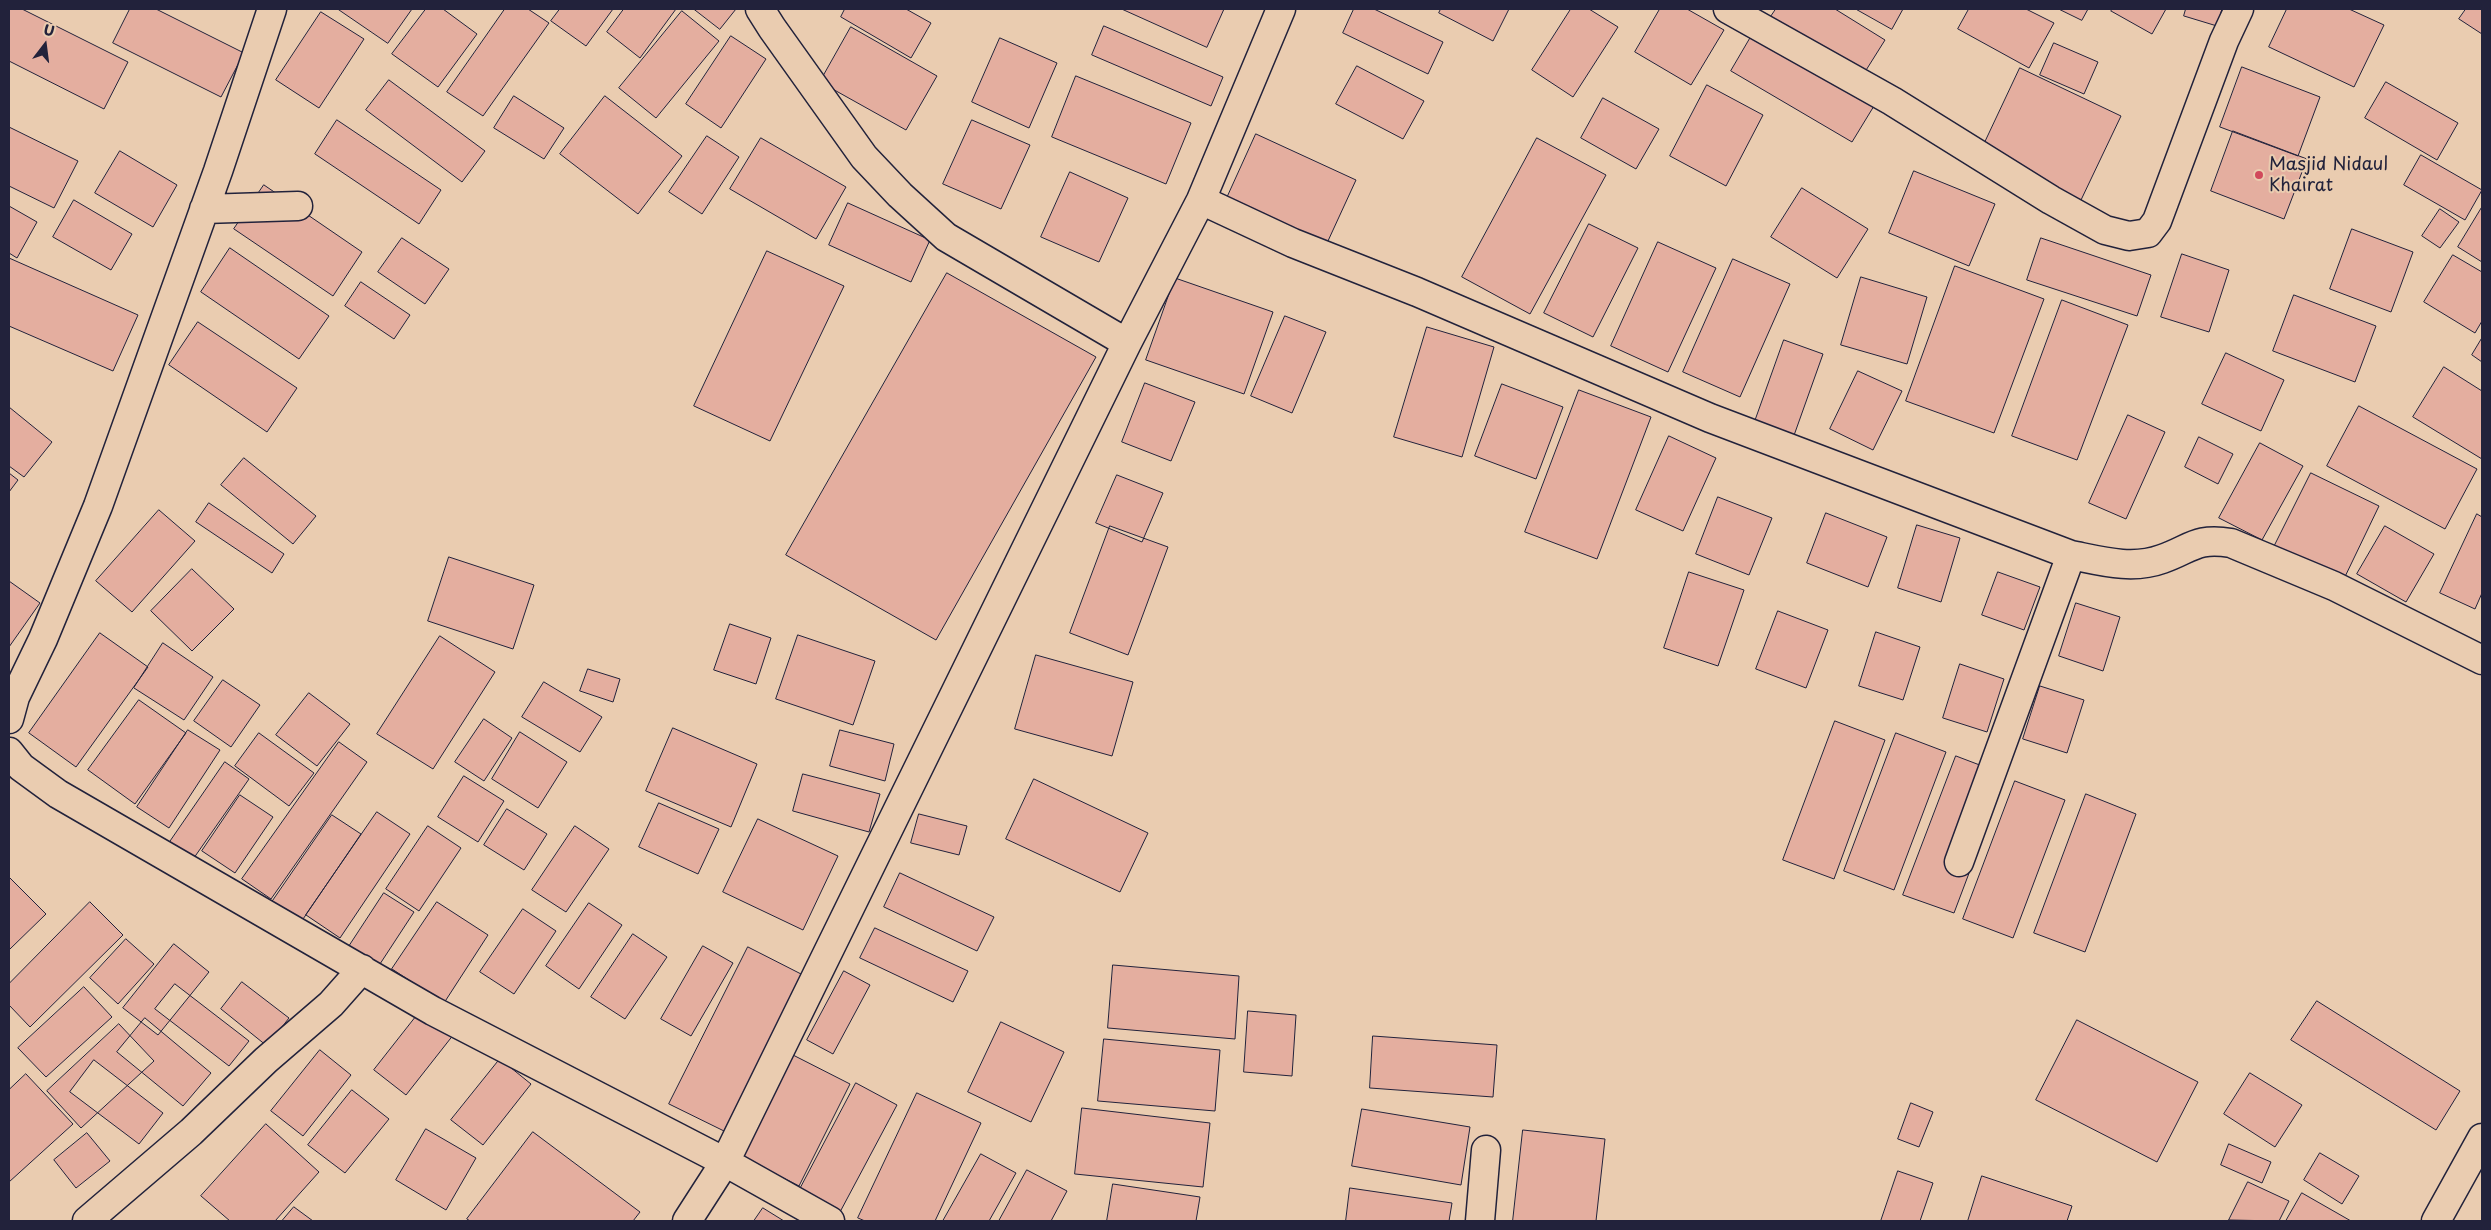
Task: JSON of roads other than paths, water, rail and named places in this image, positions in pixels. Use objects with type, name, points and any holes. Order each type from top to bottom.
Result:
[{"type":"street","points":[[9,719],[15,697],[43,639],[98,506],[204,209],[272,9]]},
{"type":"street","points":[[760,9],[864,157],[900,195],[946,238],[1127,343]]},
{"type":"street","points":[[687,1221],[725,1162],[1127,343],[1201,200],[1281,9]]},
{"type":"street","points":[[1728,9],[1892,101],[2051,200],[2105,230],[2129,236],[2148,233],[2158,221],[2224,41],[2239,9]]},
{"type":"street","points":[[1201,200],[1293,243],[1417,292],[1710,418],[2071,555],[2112,564],[2140,564],[2162,559],[2194,543],[2213,540],[2230,543],[2334,586],[2482,660]]},
{"type":"street","points":[[204,209],[298,206]]},
{"type":"street","points":[[1959,862],[2071,555]]},
{"type":"street","points":[[9,752],[21,767],[58,794],[433,1011],[725,1162],[830,1221]]},
{"type":"street","points":[[87,1221],[191,1132],[266,1060],[331,1004],[362,969]]},
{"type":"street","points":[[2436,1221],[2482,1138]]},
{"type":"street","points":[[1480,1221],[1486,1150]]},
{"type":"place","name":"Masjid Nidaul Khairat","points":[[2259,175]]}]
